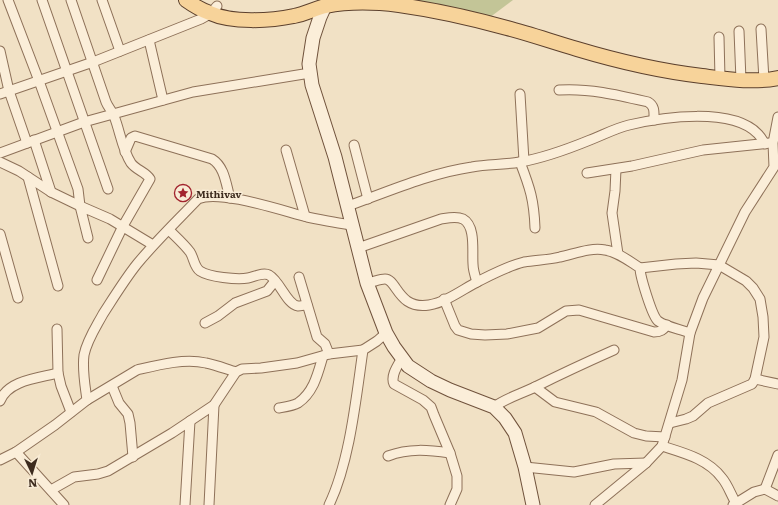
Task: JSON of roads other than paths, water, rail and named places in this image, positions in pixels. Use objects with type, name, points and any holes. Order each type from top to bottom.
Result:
[{"type":"main road","points":[[186,0],[236,20],[263,20],[293,16],[312,11],[327,3],[372,2],[418,8],[507,28],[578,50],[629,63],[720,78],[741,80],[764,80],[778,78]]},
{"type":"main road","points":[[204,0],[214,10]]},
{"type":"street","points":[[8,0],[78,189],[80,206],[88,238]]},
{"type":"street","points":[[42,0],[108,189]]},
{"type":"street","points":[[71,0],[106,102],[113,113],[125,152],[132,165],[150,179],[123,226],[97,280]]},
{"type":"street","points":[[102,0],[120,51]]},
{"type":"street","points":[[327,3],[313,38],[309,64],[312,85],[335,157],[367,283],[386,333],[408,366],[431,381],[494,407],[505,418],[515,433],[525,467],[533,505]]},
{"type":"street","points":[[4,92],[93,62],[201,19],[214,10]]},
{"type":"street","points":[[761,29],[764,80]]},
{"type":"street","points":[[739,31],[741,80]]},
{"type":"street","points":[[719,37],[720,78]]},
{"type":"street","points":[[149,40],[163,100]]},
{"type":"street","points":[[0,51],[4,92],[30,142],[51,192]]},
{"type":"street","points":[[0,153],[84,122],[193,92],[310,73]]},
{"type":"street","points":[[559,90],[588,90],[615,94],[648,102],[652,104],[654,120]]},
{"type":"street","points":[[520,94],[522,162],[531,190],[534,207],[535,228]]},
{"type":"street","points":[[769,144],[778,117]]},
{"type":"street","points":[[348,206],[448,172],[472,167],[522,162],[570,148],[628,125],[654,120],[675,118],[722,118],[736,122],[751,129],[769,144],[776,168],[745,212],[703,298],[690,333],[682,380],[664,441],[646,464],[595,505]]},
{"type":"street","points":[[125,152],[131,138],[135,136],[212,159],[221,167],[230,198]]},
{"type":"street","points":[[587,173],[632,166],[703,150],[769,144]]},
{"type":"street","points":[[354,145],[368,199]]},
{"type":"street","points":[[286,150],[306,216]]},
{"type":"street","points":[[0,162],[12,167],[51,192],[123,226],[153,245]]},
{"type":"street","points":[[616,169],[612,213],[618,254]]},
{"type":"street","points":[[28,177],[58,286]]},
{"type":"street","points":[[87,400],[83,373],[84,355],[88,341],[119,289],[136,265],[153,245],[198,199],[208,197],[230,198],[352,225]]},
{"type":"street","points":[[358,248],[441,219],[454,217],[463,219],[471,233],[473,264],[477,282]]},
{"type":"street","points":[[168,230],[186,246],[192,254],[198,270],[204,273],[235,279],[249,278],[265,274],[269,275],[279,284],[294,305],[308,305]]},
{"type":"street","points":[[0,234],[18,298]]},
{"type":"street","points":[[367,283],[386,279],[390,280],[403,299],[412,304],[430,305],[444,300],[502,270],[523,263],[552,259],[593,249],[605,250],[618,254],[640,268],[696,263],[719,266],[746,281],[753,288],[760,299],[764,318],[764,337],[754,379],[752,384],[708,403],[693,416],[670,422]]},
{"type":"street","points":[[640,268],[653,314],[659,322],[690,333]]},
{"type":"street","points":[[279,408],[297,403],[310,392],[326,355],[325,344],[317,337],[299,277]]},
{"type":"street","points":[[205,324],[235,303],[267,291],[275,281]]},
{"type":"street","points":[[444,300],[458,330],[471,334],[507,334],[538,328],[566,311],[579,310],[654,332],[663,330],[667,325]]},
{"type":"street","points":[[57,329],[58,373],[61,386],[71,412]]},
{"type":"street","points":[[51,490],[74,477],[98,474],[108,471],[134,457],[214,405],[236,372],[242,369],[297,363],[326,355],[363,350],[386,333]]},
{"type":"street","points":[[329,505],[337,488],[348,441],[357,394],[363,350]]},
{"type":"street","points":[[494,407],[503,400],[535,387],[553,377],[614,350]]},
{"type":"street","points":[[402,358],[393,376],[394,384],[423,400],[430,407],[450,452],[457,476],[457,489],[450,505]]},
{"type":"street","points":[[0,460],[16,452],[55,425],[87,400],[137,370],[184,362],[205,362],[236,372]]},
{"type":"street","points":[[0,401],[8,388],[17,384],[58,373]]},
{"type":"street","points":[[754,379],[778,384]]},
{"type":"street","points":[[112,386],[119,403],[128,414],[134,457]]},
{"type":"street","points":[[535,387],[554,402],[596,412],[634,433],[664,441],[705,462],[723,478],[734,504],[754,492],[765,489],[778,496]]},
{"type":"street","points":[[209,505],[214,405]]},
{"type":"street","points":[[185,505],[190,421]]},
{"type":"street","points":[[388,456],[398,452],[421,450],[450,452]]},
{"type":"street","points":[[16,452],[64,505]]},
{"type":"street","points":[[765,489],[778,455]]},
{"type":"street","points":[[525,467],[574,472],[614,464],[646,464]]},
{"type":"place","name":"Mithivav","points":[[183,193]]}]
